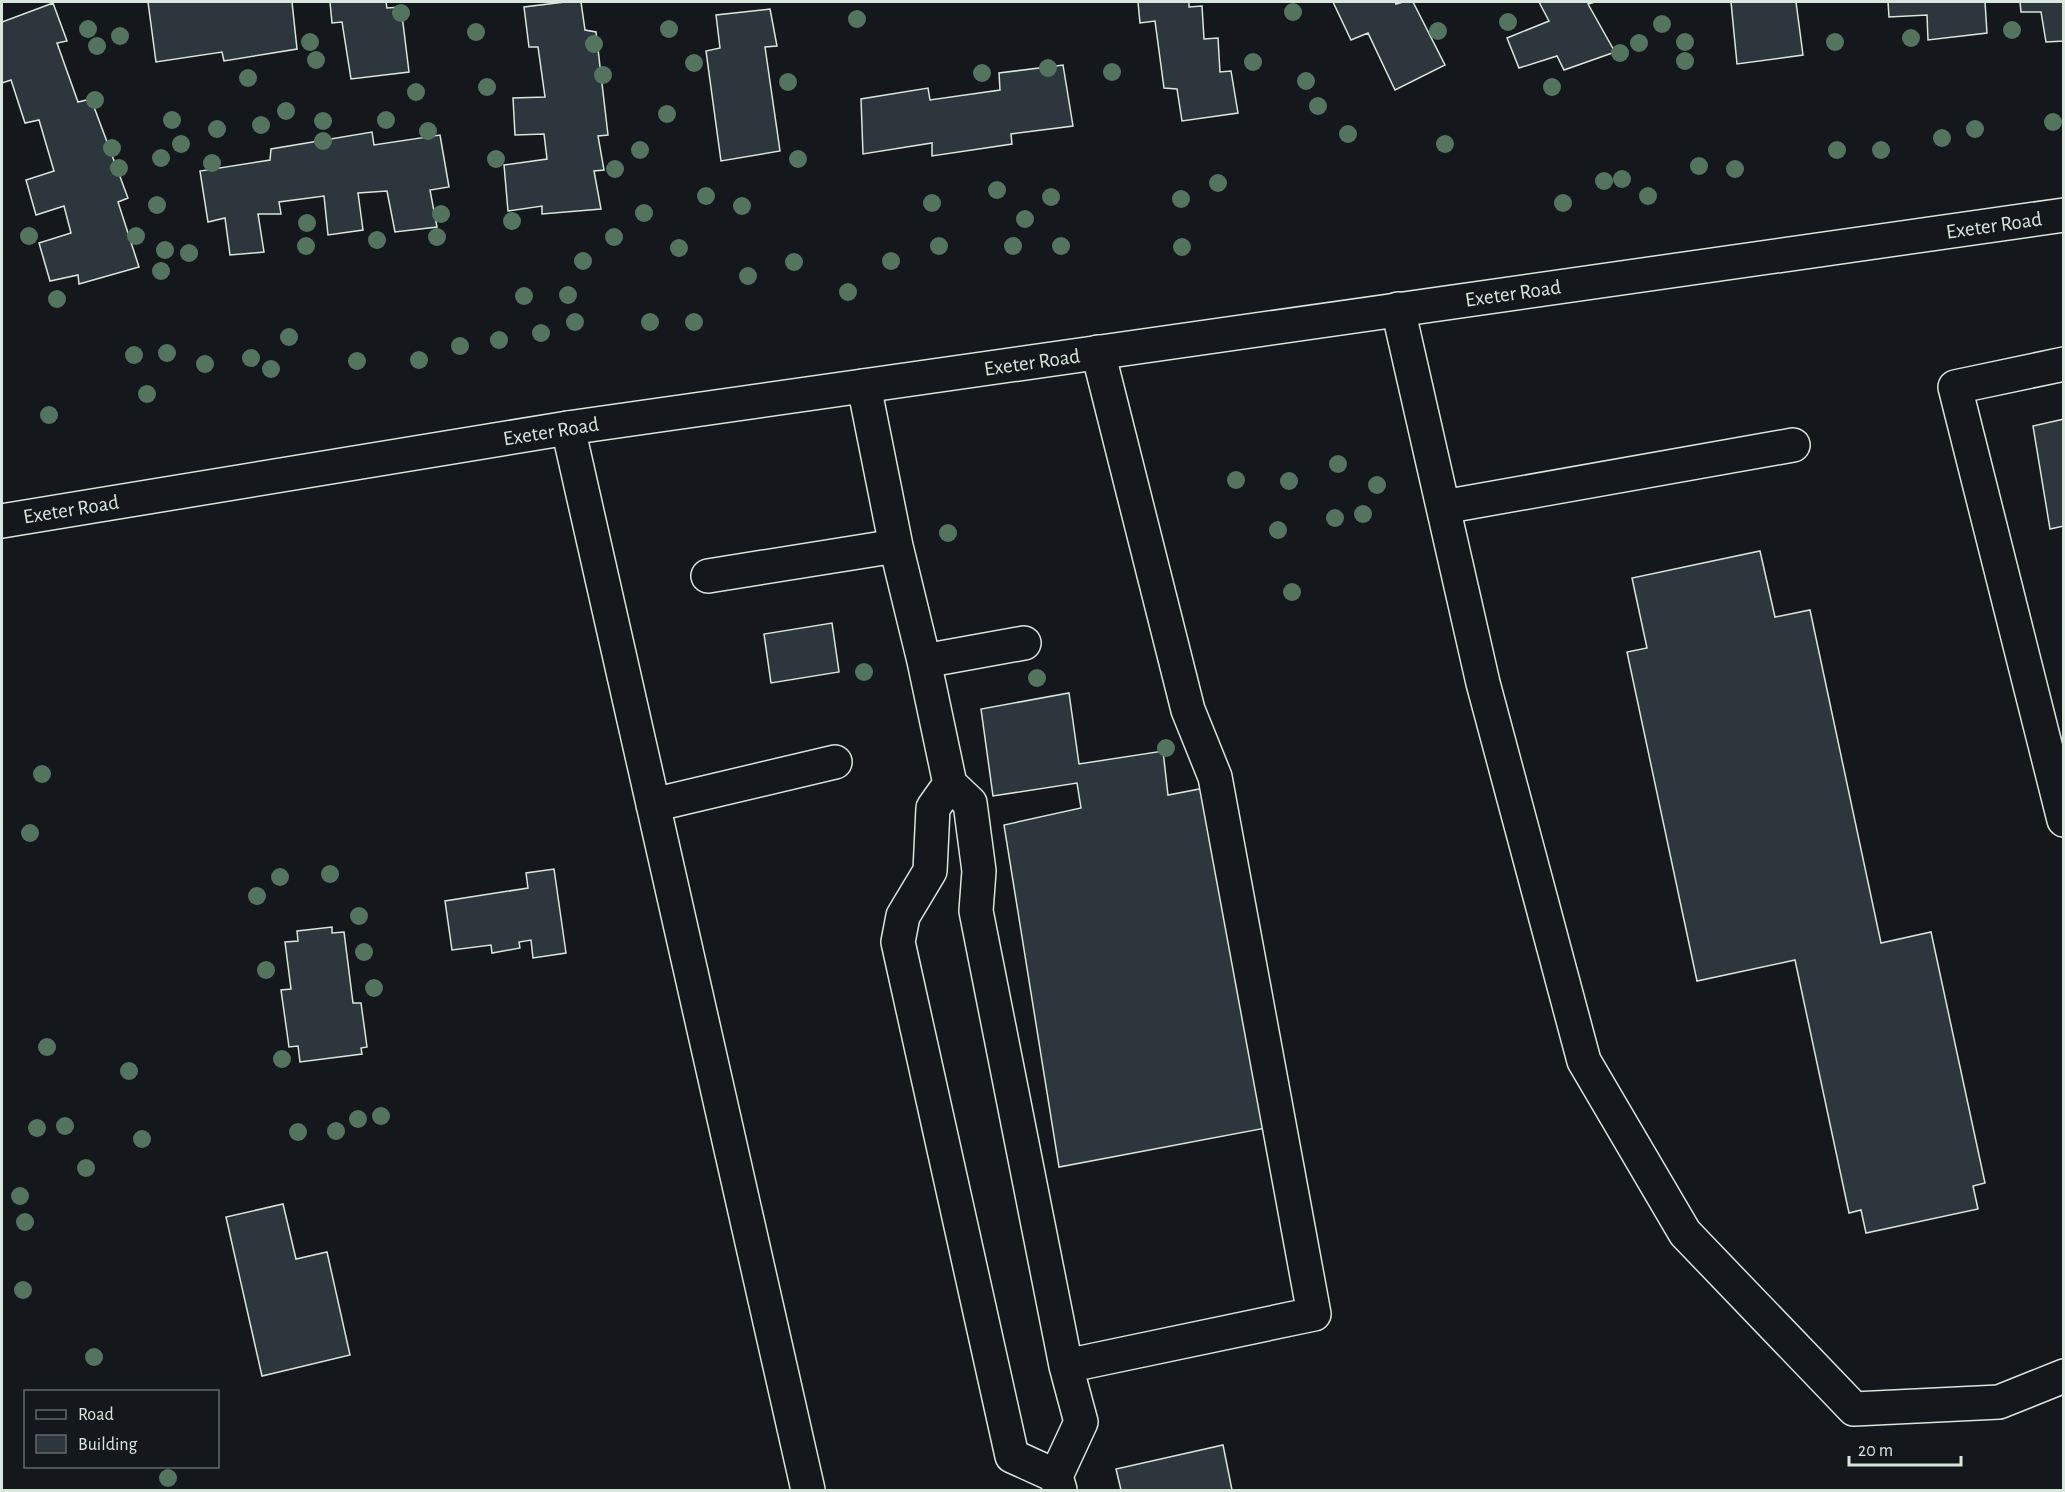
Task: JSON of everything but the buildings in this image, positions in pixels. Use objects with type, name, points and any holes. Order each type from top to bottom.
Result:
[{"type":"main road","name":"Exeter Road","points":[[2,521],[568,428],[2064,215]]},
{"type":"main road","points":[[1398,309],[1483,682],[1584,1061],[1685,1233],[1854,1409],[1999,1402],[2064,1376]]},
{"type":"main road","points":[[1066,1366],[1314,1314],[1215,777],[1188,710],[1098,352]]},
{"type":"main road","points":[[2064,364],[1954,387],[2064,820]]},
{"type":"main road","points":[[864,386],[896,546],[924,661],[950,784],[970,803],[979,871],[976,911],[1066,1366],[1081,1422],[1058,1483],[1012,1456],[898,942],[903,916],[930,871],[933,808],[950,784]]},
{"type":"main road","points":[[568,428],[808,1491]]},
{"type":"main road","points":[[1443,507],[1793,446]]},
{"type":"main road","points":[[708,576],[896,546]]},
{"type":"main road","points":[[924,661],[1024,643]]},
{"type":"main road","points":[[653,805],[835,762]]}]
